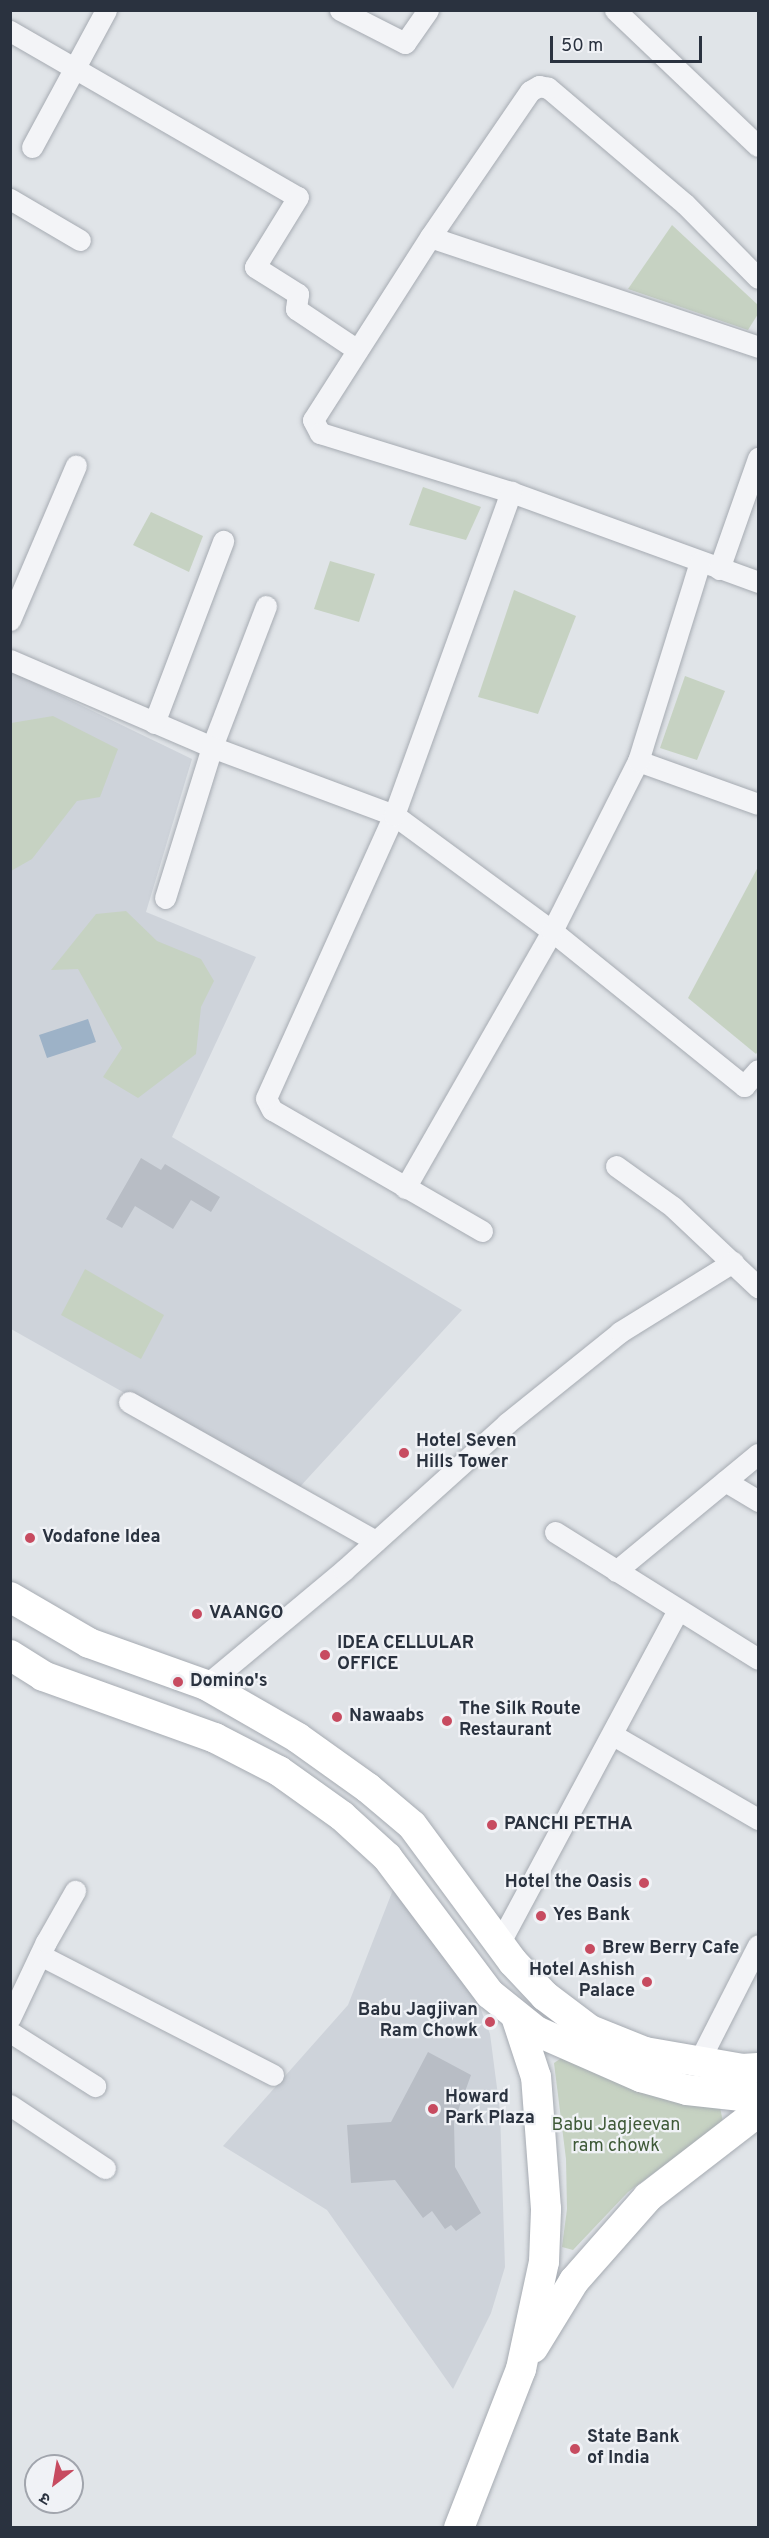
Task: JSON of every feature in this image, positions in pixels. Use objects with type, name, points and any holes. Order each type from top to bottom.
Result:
[{"type":"main road","points":[[10,1597],[89,1643],[206,1685],[298,1738],[412,1825],[500,1942],[545,1996],[590,2030],[645,2052],[698,2063],[742,2069],[759,2068]]},
{"type":"main road","points":[[10,1655],[44,1676],[215,1738],[279,1770],[342,1816],[387,1857],[490,1994],[536,2031],[641,2077],[687,2090],[759,2098]]},
{"type":"main road","points":[[459,2528],[521,2369],[544,2262],[546,2209],[536,2077],[516,2016]]},
{"type":"main road","points":[[521,2369],[574,2281],[648,2197],[759,2112]]},
{"type":"street","points":[[32,147],[106,10]]},
{"type":"street","points":[[340,10],[405,43],[428,10]]},
{"type":"street","points":[[615,10],[759,146]]},
{"type":"street","points":[[10,31],[298,197],[255,267],[298,294],[296,309],[356,349]]},
{"type":"street","points":[[759,278],[686,204],[543,86],[530,91],[315,411],[315,427],[320,433],[511,492],[759,582]]},
{"type":"street","points":[[10,199],[80,240]]},
{"type":"street","points":[[430,237],[759,347]]},
{"type":"street","points":[[405,1188],[552,931],[638,761],[710,565],[759,459]]},
{"type":"street","points":[[10,620],[76,465]]},
{"type":"street","points":[[482,1231],[272,1110],[266,1098],[394,815],[511,492]]},
{"type":"street","points":[[154,723],[223,542]]},
{"type":"street","points":[[165,898],[212,747],[266,606]]},
{"type":"street","points":[[10,660],[212,747],[394,815],[552,931],[751,1093],[759,1070]]},
{"type":"street","points":[[638,761],[759,804]]},
{"type":"street","points":[[616,1166],[673,1207],[759,1287]]},
{"type":"street","points":[[206,1685],[376,1541],[507,1423],[620,1332],[733,1262]]},
{"type":"street","points":[[129,1402],[376,1541]]},
{"type":"street","points":[[616,1571],[759,1454]]},
{"type":"street","points":[[725,1481],[759,1501]]},
{"type":"street","points":[[555,1532],[759,1659]]},
{"type":"street","points":[[500,1942],[614,1735],[678,1610]]},
{"type":"street","points":[[614,1735],[759,1820]]},
{"type":"street","points":[[10,2018],[40,1955],[75,1891]]},
{"type":"street","points":[[698,2063],[759,1945]]},
{"type":"street","points":[[40,1955],[273,2075]]},
{"type":"street","points":[[10,2032],[95,2086]]},
{"type":"street","points":[[10,2105],[105,2168]]},
{"type":"shaded area","points":[[10,671],[192,759],[146,912],[256,957],[172,1137],[462,1310],[297,1490],[11,1329]]},
{"type":"shaded area","points":[[396,1882],[467,1972],[490,2034],[500,2111],[505,2267],[491,2313],[453,2389],[327,2210],[223,2146],[348,2005]]},
{"type":"green space","points":[[672,225],[758,305],[758,314],[748,330],[628,289]]},
{"type":"green space","points":[[423,487],[481,507],[466,540],[409,525]]},
{"type":"green space","points":[[151,512],[203,536],[189,572],[133,545]]},
{"type":"green space","points":[[330,561],[375,574],[359,622],[314,609]]},
{"type":"green space","points":[[514,590],[576,616],[538,714],[478,697]]},
{"type":"green space","points":[[685,676],[725,691],[697,760],[660,748]]},
{"type":"green space","points":[[53,716],[118,749],[100,797],[77,801],[32,859],[11,871],[11,723]]},
{"type":"green space","points":[[758,867],[758,1051],[756,1054],[688,998]]},
{"type":"green space","points":[[126,911],[157,941],[201,959],[214,981],[201,1007],[196,1054],[138,1098],[103,1077],[122,1048],[78,969],[51,970],[96,914]]},
{"type":"green space","points":[[85,1269],[164,1315],[141,1359],[61,1315]]},
{"type":"green space","name":"Babu Jagjeevan ram chowk","points":[[563,2057],[638,2091],[720,2107],[723,2122],[628,2192],[573,2250],[562,2247],[567,2209],[566,2159],[554,2063]]},
{"type":"water","points":[[88,1019],[96,1042],[47,1058],[39,1035]]},
{"type":"building","points":[[141,1158],[161,1170],[165,1164],[220,1197],[211,1212],[191,1200],[173,1229],[135,1206],[122,1228],[106,1219]]},
{"type":"building","points":[[428,2052],[471,2075],[454,2122],[455,2167],[481,2213],[456,2231],[451,2225],[445,2229],[432,2211],[423,2218],[395,2180],[351,2183],[347,2125],[391,2122]]},
{"type":"place","name":"Hotel Seven Hills Tower","points":[[404,1453]]},
{"type":"place","name":"Vodafone Idea","points":[[30,1538]]},
{"type":"place","name":"VAANGO","points":[[197,1614]]},
{"type":"place","name":"IDEA CELLULAR OFFICE","points":[[325,1655]]},
{"type":"place","name":"Domino's","points":[[178,1682]]},
{"type":"place","name":"Nawaabs","points":[[337,1717]]},
{"type":"place","name":"The Silk Route Restaurant","points":[[447,1721]]},
{"type":"place","name":"PANCHI PETHA","points":[[492,1825]]},
{"type":"place","name":"Hotel the Oasis","points":[[644,1883]]},
{"type":"place","name":"Yes Bank","points":[[541,1916]]},
{"type":"place","name":"Brew Berry Cafe","points":[[590,1949]]},
{"type":"place","name":"Hotel Ashish Palace","points":[[647,1982]]},
{"type":"place","name":"Babu Jagjivan Ram Chowk","points":[[490,2022]]},
{"type":"place","name":"Howard Park Plaza","points":[[433,2109]]},
{"type":"place","name":"State Bank of India","points":[[575,2449]]}]
